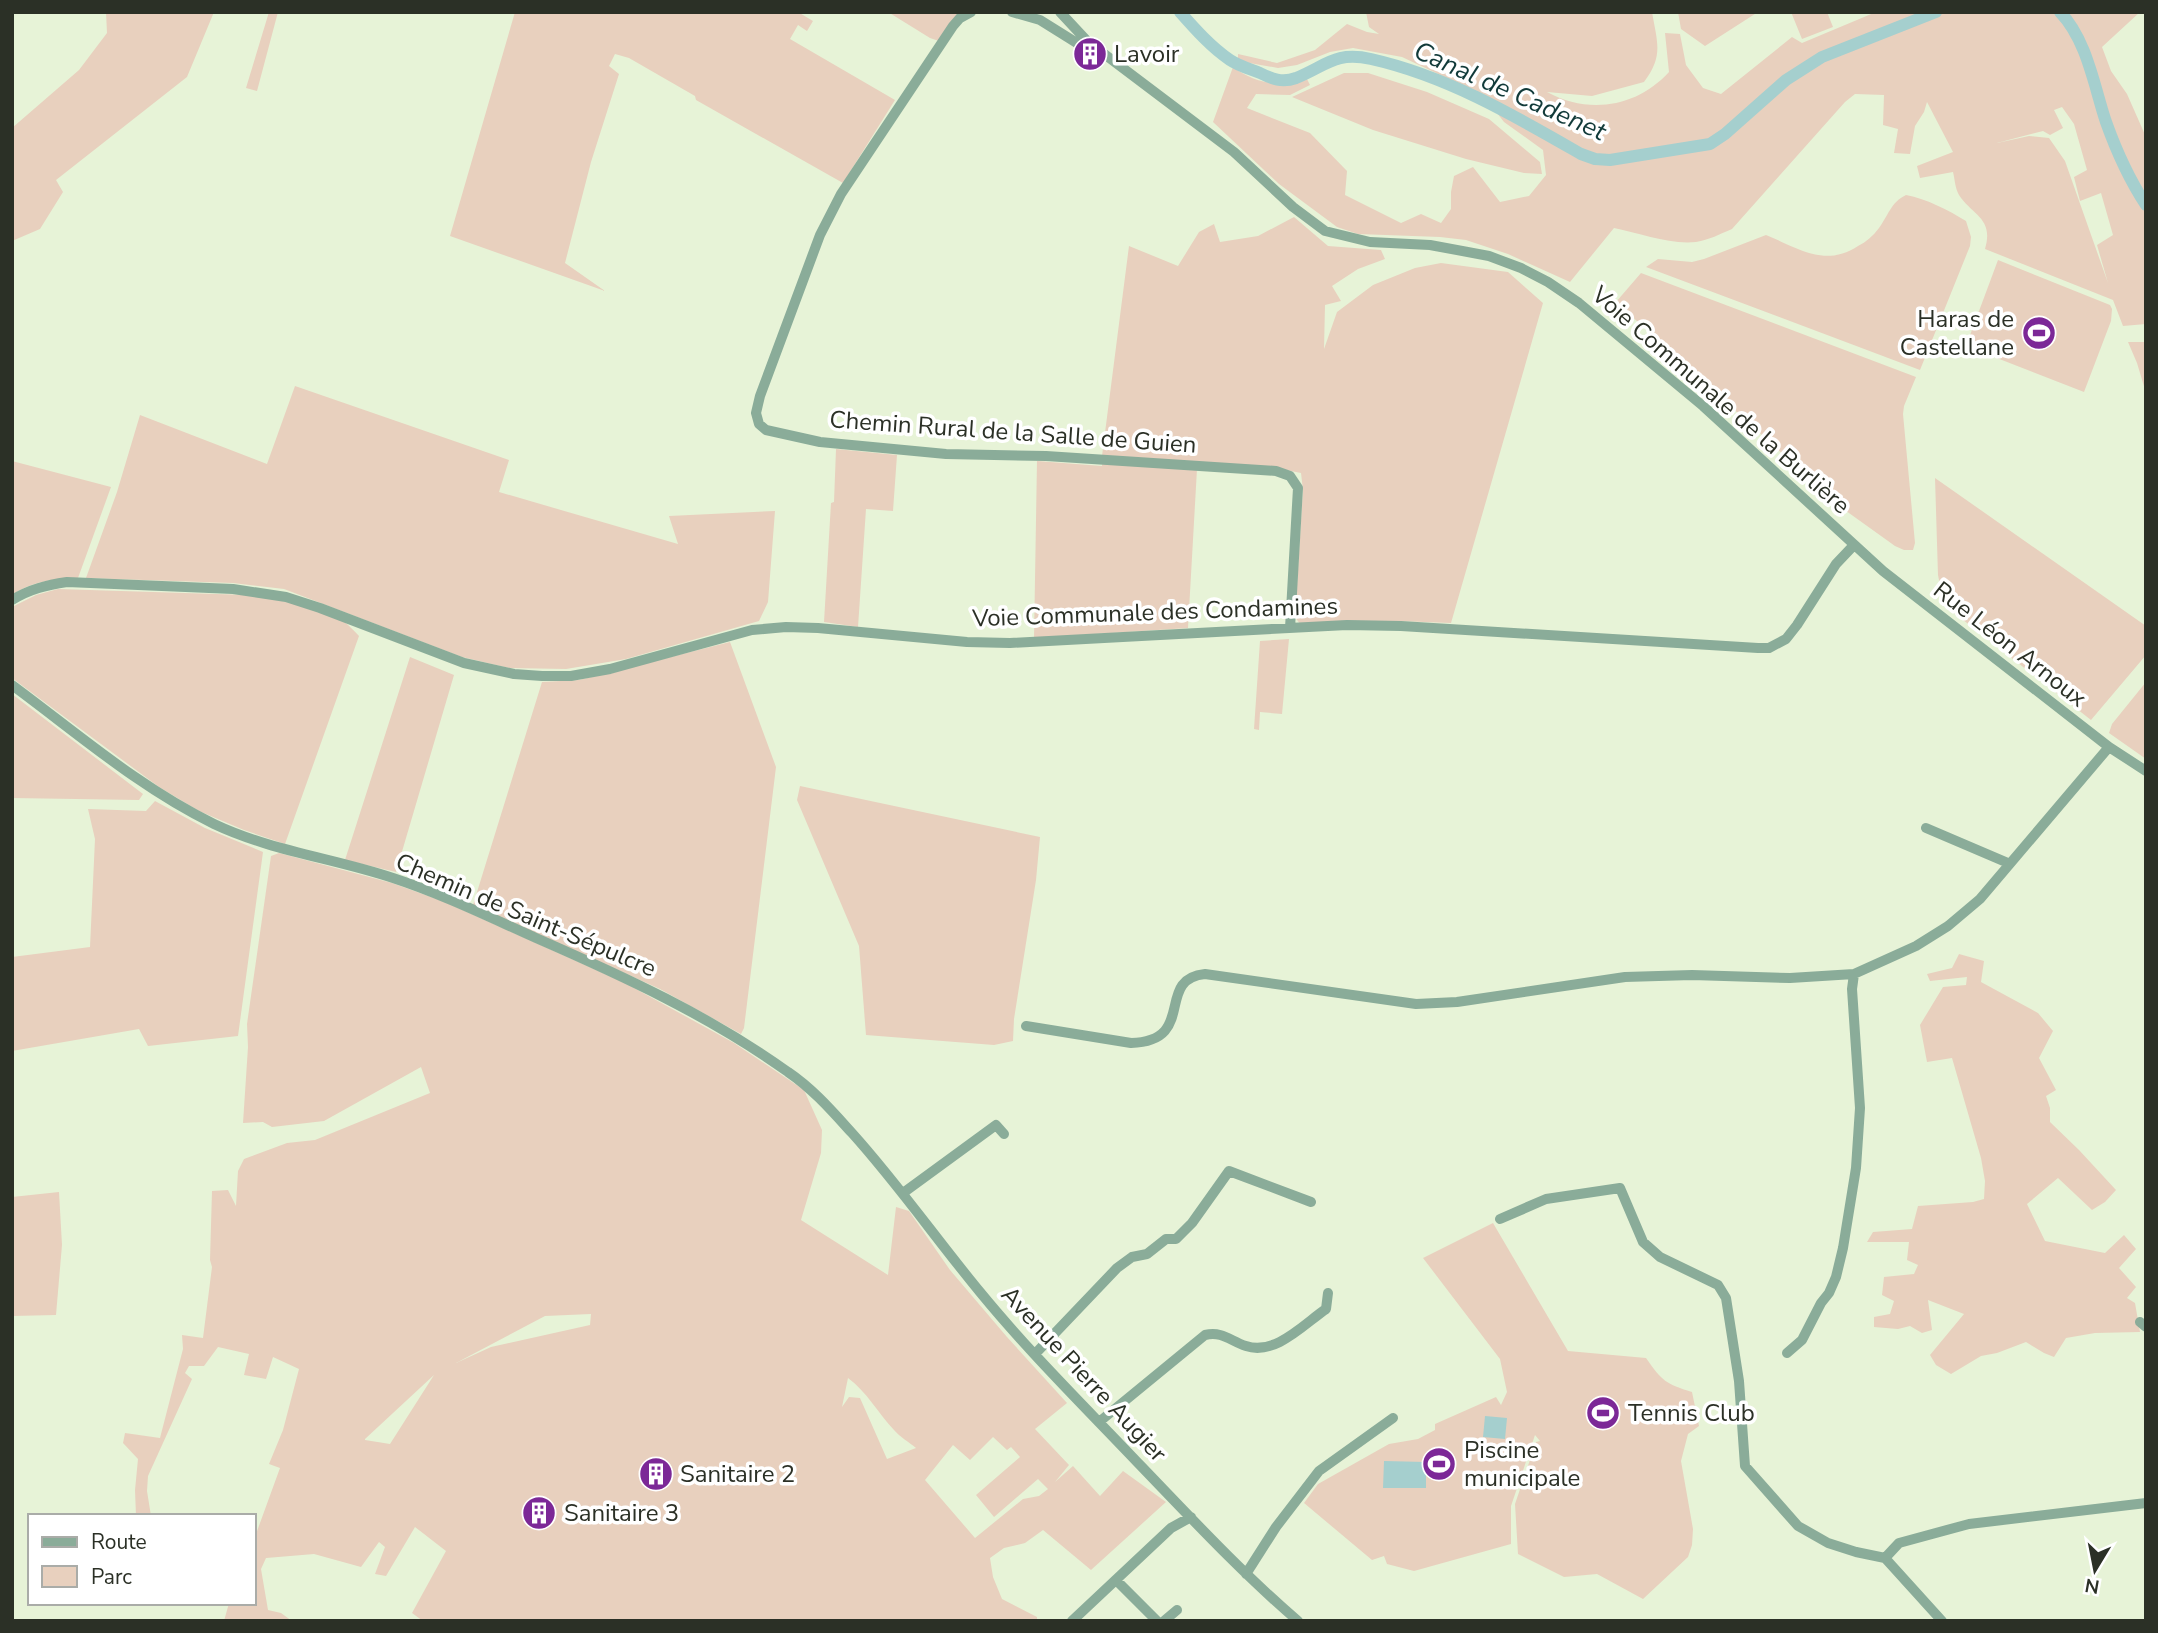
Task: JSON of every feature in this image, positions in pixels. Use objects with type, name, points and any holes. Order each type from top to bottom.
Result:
[{"type":"street","name":"Chemin Rural de la Salle de Guien","points":[[971,12],[960,18],[945,37],[848,182],[825,222],[760,396],[756,413],[759,424],[766,430],[820,442],[946,454],[1046,456],[1226,467],[1276,471],[1290,476],[1298,488],[1290,628]]},
{"type":"street","points":[[1012,12],[1040,20],[1080,45],[1087,41]]},
{"type":"street","name":"Voie Communale de la Burlière","points":[[1060,12],[1087,41],[1234,152],[1293,207],[1325,231],[1370,242],[1430,245],[1489,256],[1548,282],[1579,303],[1703,406],[1854,545]]},
{"type":"street","name":"Voie Communale des Condamines","points":[[12,600],[42,586],[67,582],[259,591],[320,607],[464,663],[514,674],[542,676],[571,676],[752,630],[786,627],[1010,643],[1347,625],[1401,626],[1758,649],[1780,643],[1792,632],[1836,565],[1854,545]]},
{"type":"street","name":"Rue Léon Arnoux","points":[[1854,545],[1918,599],[2109,747],[2146,771]]},
{"type":"street","name":"Chemin de Saint-Sépulcre","points":[[12,685],[155,791],[215,824],[271,846],[391,877],[442,896],[597,964],[685,1009],[790,1073],[816,1093],[858,1140]]},
{"type":"street","points":[[1026,1026],[1130,1043],[1145,1042],[1157,1038],[1171,1022],[1179,989],[1184,981],[1195,975],[1205,974],[1416,1004],[1478,1000],[1625,977],[1692,975],[1790,978],[1854,974],[1916,946],[1948,926],[1980,899],[2109,747]]},
{"type":"street","points":[[1926,828],[2008,863]]},
{"type":"street","points":[[1787,1353],[1802,1340],[1829,1293],[1843,1248],[1856,1168],[1860,1108],[1852,989],[1854,974]]},
{"type":"street","points":[[903,1193],[996,1125],[1004,1134]]},
{"type":"street","name":"Avenue Pierre Augier","points":[[858,1140],[903,1193],[982,1296],[1035,1354],[1246,1574],[1298,1621]]},
{"type":"street","points":[[1035,1354],[1117,1268],[1132,1257],[1147,1254],[1166,1239],[1176,1240],[1192,1223],[1229,1171],[1311,1202]]},
{"type":"street","points":[[1500,1219],[1546,1199],[1620,1188],[1643,1242],[1660,1257],[1718,1285],[1726,1298],[1739,1381],[1745,1466],[1798,1526],[1828,1543],[1885,1558],[1942,1621]]},
{"type":"street","points":[[1099,1422],[1205,1335],[1216,1333],[1248,1347],[1265,1349],[1326,1309],[1328,1293]]},
{"type":"street","points":[[1246,1574],[1276,1527],[1319,1471],[1393,1418]]},
{"type":"street","points":[[1885,1558],[1899,1542],[1969,1524],[2146,1503]]},
{"type":"street","points":[[1072,1621],[1171,1528],[1191,1517]]},
{"type":"street","points":[[1116,1580],[1157,1621]]},
{"type":"street","points":[[1164,1621],[1177,1610]]},
{"type":"green space","points":[[106,12],[214,12],[187,77],[56,180],[63,192],[40,229],[12,241],[12,128],[79,70],[107,33]]},
{"type":"green space","points":[[269,12],[278,12],[257,91],[246,88]]},
{"type":"green space","points":[[515,12],[798,12],[813,21],[807,31],[798,25],[790,39],[895,100],[843,183],[696,100],[695,96],[629,58],[615,54],[609,66],[619,74],[591,162],[565,263],[605,291],[450,236]]},
{"type":"green space","points":[[888,12],[962,12],[939,41]]},
{"type":"green space","points":[[1366,12],[1652,12],[1657,56],[1644,82],[1592,96],[1547,92],[1579,104],[1596,105],[1627,100],[1656,84],[1669,72],[1665,33],[1680,34],[1686,65],[1703,88],[1721,94],[1792,37],[1802,43],[1876,12],[2140,12],[2102,47],[2111,71],[2127,94],[2146,137],[2146,324],[2123,326],[2113,300],[1985,249],[1987,230],[1981,218],[1959,195],[1953,172],[1920,178],[1917,166],[1953,152],[1927,102],[1915,126],[1910,154],[1894,153],[1898,129],[1883,125],[1884,95],[1855,94],[1845,102],[1732,229],[1705,240],[1686,242],[1614,228],[1570,282],[1508,254],[1466,240],[1358,234],[1337,227],[1279,184],[1213,122],[1233,67],[1260,81],[1287,83],[1307,79],[1310,85],[1290,95],[1256,94],[1247,108],[1310,133],[1347,171],[1345,195],[1401,223],[1421,214],[1441,223],[1451,209],[1454,176],[1473,167],[1500,202],[1529,196],[1546,175],[1543,150],[1504,122],[1483,95],[1402,57],[1353,48],[1278,68],[1238,61],[1238,54],[1277,63],[1315,50],[1347,24],[1379,34],[1369,27]],"holes":[[[2062,107],[2074,124],[2087,170],[2074,177],[2080,201],[2101,193],[2113,235],[2097,245],[2108,283],[2065,161],[2049,138],[2029,136],[1997,143],[2043,131],[2050,135],[2063,128],[2054,110]]]},
{"type":"green space","points":[[1678,12],[1758,12],[1705,46],[1681,29]]},
{"type":"green space","points":[[1791,12],[1827,12],[1833,27],[1802,39]]},
{"type":"green space","points":[[1344,73],[1368,73],[1427,92],[1489,119],[1540,162],[1542,174],[1524,173],[1466,159],[1373,130],[1292,97]]},
{"type":"green space","points":[[1906,195],[1937,205],[1966,221],[1971,237],[1970,246],[1920,370],[1646,267],[1658,259],[1692,262],[1704,259],[1766,235],[1812,254],[1823,256],[1846,252],[1872,236],[1893,205]]},
{"type":"green space","points":[[1294,217],[1328,246],[1381,250],[1385,259],[1358,269],[1332,286],[1341,301],[1325,305],[1324,349],[1337,312],[1373,285],[1415,268],[1441,263],[1508,272],[1543,303],[1451,623],[1398,621],[1300,624],[1295,617],[1303,490],[1301,473],[1276,468],[1102,456],[1129,246],[1178,266],[1199,232],[1214,224],[1220,242],[1258,236]]},
{"type":"green space","points":[[1998,260],[2110,305],[2111,321],[2084,392],[1966,346]]},
{"type":"green space","points":[[1641,273],[1916,377],[1903,414],[1915,543],[1913,550],[1895,546],[1842,508],[1616,302]]},
{"type":"green space","points":[[2128,342],[2146,342],[2146,393],[2137,363]]},
{"type":"green space","points":[[295,386],[509,460],[499,492],[678,544],[669,516],[775,511],[768,602],[759,621],[626,659],[566,669],[509,668],[462,657],[284,589],[233,583],[86,578],[117,492],[140,415],[267,464]]},
{"type":"green space","points":[[836,449],[897,455],[893,511],[866,509],[858,627],[824,622]]},
{"type":"green space","points":[[12,461],[111,487],[78,578],[44,582],[12,595]]},
{"type":"green space","points":[[1037,461],[1197,469],[1188,628],[1034,638]]},
{"type":"green space","points":[[1935,478],[2146,626],[2146,655],[2091,720],[1944,605],[1938,575]]},
{"type":"green space","points":[[58,589],[248,595],[297,604],[334,616],[359,636],[285,844],[199,811],[159,787],[12,678],[12,607],[36,595]]},
{"type":"green space","points":[[1289,639],[1282,714],[1260,712],[1259,730],[1254,729],[1260,641]]},
{"type":"green space","points":[[730,642],[776,767],[744,1028],[741,1034],[660,989],[473,905],[542,682],[579,680]]},
{"type":"green space","points":[[410,657],[454,675],[396,872],[345,860]]},
{"type":"green space","points":[[2146,682],[2146,759],[2109,733],[2112,724]]},
{"type":"green space","points":[[12,694],[143,794],[139,800],[12,798]]},
{"type":"green space","points":[[800,786],[1040,837],[1013,1041],[994,1045],[866,1035],[859,946],[797,800]]},
{"type":"green space","points":[[155,801],[205,828],[263,852],[238,1036],[148,1046],[139,1029],[12,1051],[12,957],[90,947],[95,839],[88,809],[146,811]]},
{"type":"green space","points":[[279,853],[392,883],[445,902],[625,983],[734,1043],[804,1090],[822,1130],[821,1153],[801,1220],[888,1275],[896,1207],[909,1211],[950,1270],[1067,1403],[1035,1429],[1069,1465],[1055,1482],[1073,1466],[1100,1496],[1123,1471],[1166,1502],[1091,1570],[1043,1530],[1025,1543],[1004,1548],[990,1558],[993,1577],[1002,1599],[1037,1617],[1037,1621],[423,1621],[412,1613],[446,1551],[415,1527],[386,1576],[375,1574],[385,1547],[379,1542],[361,1567],[314,1554],[266,1558],[261,1569],[268,1610],[281,1613],[292,1621],[224,1621],[228,1605],[256,1605],[256,1534],[280,1468],[269,1464],[283,1430],[299,1369],[273,1357],[266,1379],[244,1375],[249,1354],[218,1347],[204,1366],[189,1366],[185,1373],[192,1379],[148,1476],[151,1514],[136,1514],[138,1459],[123,1443],[125,1433],[160,1438],[183,1349],[182,1335],[203,1338],[212,1267],[212,1191],[228,1190],[236,1206],[238,1171],[244,1159],[287,1143],[315,1140],[430,1093],[421,1067],[324,1121],[272,1127],[263,1122],[243,1123],[247,1024],[271,856]],"holes":[[[591,1314],[590,1325],[491,1347],[456,1363],[545,1316]],[[434,1375],[390,1444],[365,1440],[365,1439]],[[848,1378],[896,1433],[916,1448],[887,1459],[860,1398],[849,1397],[842,1407]],[[993,1437],[1007,1450],[1011,1447],[1020,1457],[976,1495],[994,1517],[1038,1479],[1048,1489],[1039,1496],[1023,1499],[975,1538],[925,1480],[953,1445],[970,1460]]]},
{"type":"green space","points":[[1959,954],[1984,961],[1981,982],[2038,1013],[2053,1031],[2039,1058],[2056,1090],[2046,1096],[2050,1108],[2050,1122],[2116,1190],[2105,1202],[2092,1210],[2058,1178],[2027,1204],[2045,1241],[2105,1253],[2124,1235],[2136,1249],[2119,1268],[2136,1287],[2127,1298],[2135,1303],[2140,1332],[2095,1333],[2066,1338],[2054,1357],[2026,1342],[1981,1356],[1951,1374],[1936,1365],[1930,1355],[1964,1314],[1928,1300],[1932,1330],[1922,1333],[1910,1326],[1898,1329],[1874,1327],[1874,1317],[1890,1314],[1894,1301],[1882,1295],[1884,1277],[1914,1274],[1918,1265],[1907,1260],[1909,1242],[1867,1242],[1873,1232],[1912,1229],[1918,1206],[1984,1199],[1985,1181],[1981,1158],[1952,1058],[1927,1062],[1920,1025],[1943,987],[1966,985],[1967,977],[1930,981],[1927,974],[1952,968]]},
{"type":"green space","points":[[59,1192],[62,1245],[56,1315],[12,1316],[12,1197]]},
{"type":"green space","points":[[1493,1223],[1568,1351],[1646,1358],[1665,1381],[1692,1392],[1699,1426],[1688,1434],[1681,1461],[1693,1529],[1692,1545],[1688,1557],[1643,1599],[1597,1574],[1564,1577],[1518,1554],[1515,1504],[1536,1442],[1540,1441],[1535,1435],[1511,1506],[1511,1544],[1414,1571],[1387,1564],[1384,1556],[1372,1560],[1304,1503],[1318,1484],[1389,1444],[1418,1439],[1435,1430],[1435,1424],[1496,1397],[1501,1405],[1507,1392],[1500,1359],[1423,1258]]},
{"type":"water","points":[[1485,1416],[1507,1418],[1505,1439],[1483,1437]]},
{"type":"water","points":[[1384,1461],[1426,1462],[1426,1488],[1383,1488]]},
{"type":"waterway","name":"Canal de Cadenet","points":[[1180,12],[1210,44],[1230,60],[1273,79],[1296,78],[1339,58],[1371,59],[1427,76],[1506,112],[1581,154],[1610,160],[1710,144],[1786,80],[1822,57],[1936,12]]},
{"type":"waterway","name":"Canal de Cadenet","points":[[2060,12],[2077,36],[2114,143],[2146,205]]},
{"type":"place","name":"Lavoir","points":[[1090,54]]},
{"type":"place","name":"Haras de Castellane","points":[[2039,333]]},
{"type":"place","name":"Tennis Club","points":[[1603,1413]]},
{"type":"place","name":"Piscine municipale","points":[[1439,1464]]},
{"type":"place","name":"Sanitaire 2","points":[[656,1474]]},
{"type":"place","name":"Sanitaire 3","points":[[539,1513]]}]
